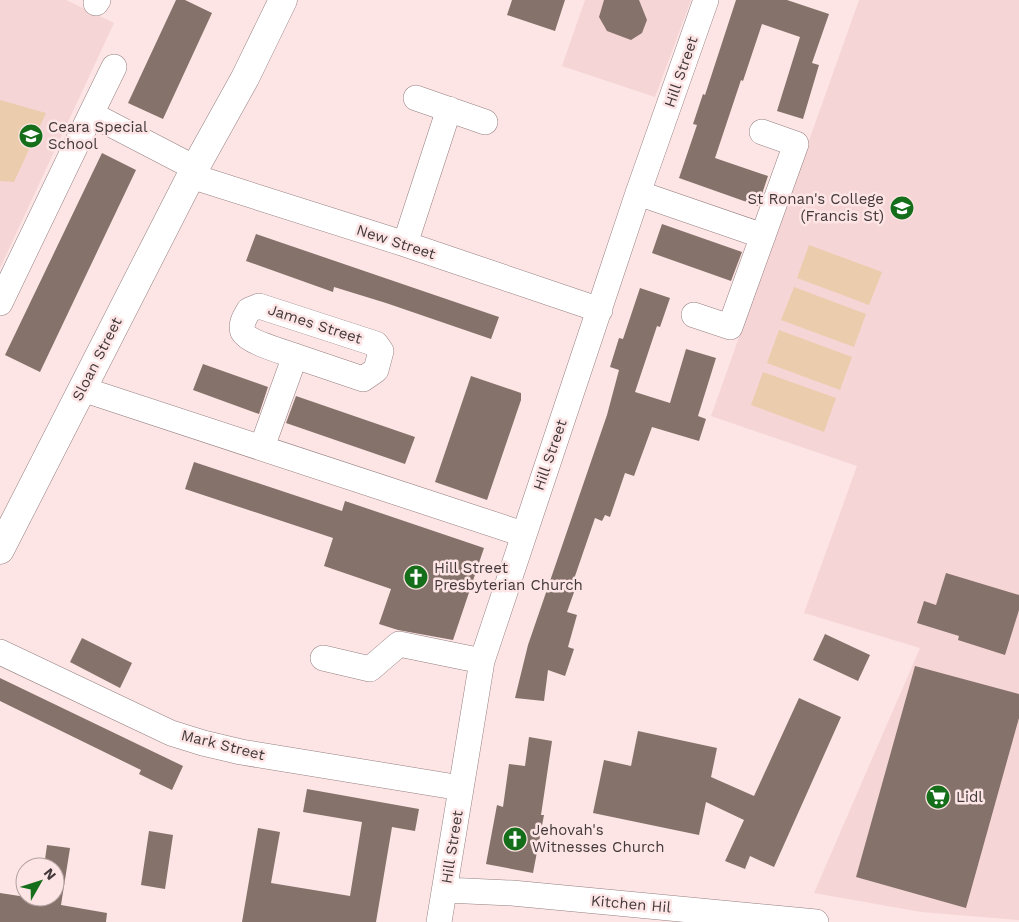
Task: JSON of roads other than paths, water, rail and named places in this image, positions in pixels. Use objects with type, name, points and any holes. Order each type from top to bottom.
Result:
[{"type":"street","name":"Sloan Street","points":[[0,550],[193,172],[245,78],[283,0]]},
{"type":"street","name":"Hill Street","points":[[439,922],[482,661],[638,193],[706,0]]},
{"type":"street","points":[[0,303],[114,67]]},
{"type":"street","points":[[416,98],[486,122]]},
{"type":"street","points":[[405,244],[449,109]]},
{"type":"street","points":[[91,114],[193,172]]},
{"type":"street","points":[[694,315],[730,327],[796,144],[762,132]]},
{"type":"street","name":"New Street","points":[[193,172],[600,310]]},
{"type":"street","points":[[638,193],[763,236]]},
{"type":"street","name":"James Street","points":[[260,306],[376,344],[381,351],[376,370],[363,379],[295,356],[248,339],[243,332],[242,322],[249,310],[260,306]]},
{"type":"street","points":[[262,448],[295,356]]},
{"type":"street","points":[[82,389],[523,534]]},
{"type":"street","points":[[322,658],[370,669],[399,644],[482,661]]},
{"type":"street","name":"Mark Street","points":[[0,652],[171,733],[203,743],[241,752],[461,788]]},
{"type":"street","name":"Kitchen Hil","points":[[445,890],[541,896],[785,921],[816,922]]},
{"type":"place","name":"Ceara Special School","points":[[31,136]]},
{"type":"place","name":"St Ronan's College (Francis St)","points":[[902,208]]},
{"type":"place","name":"Hill Street Presbyterian Church","points":[[416,577]]},
{"type":"place","name":"Lidl","points":[[938,797]]},
{"type":"place","name":"Jehovah's Witnesses Church","points":[[515,839]]}]
